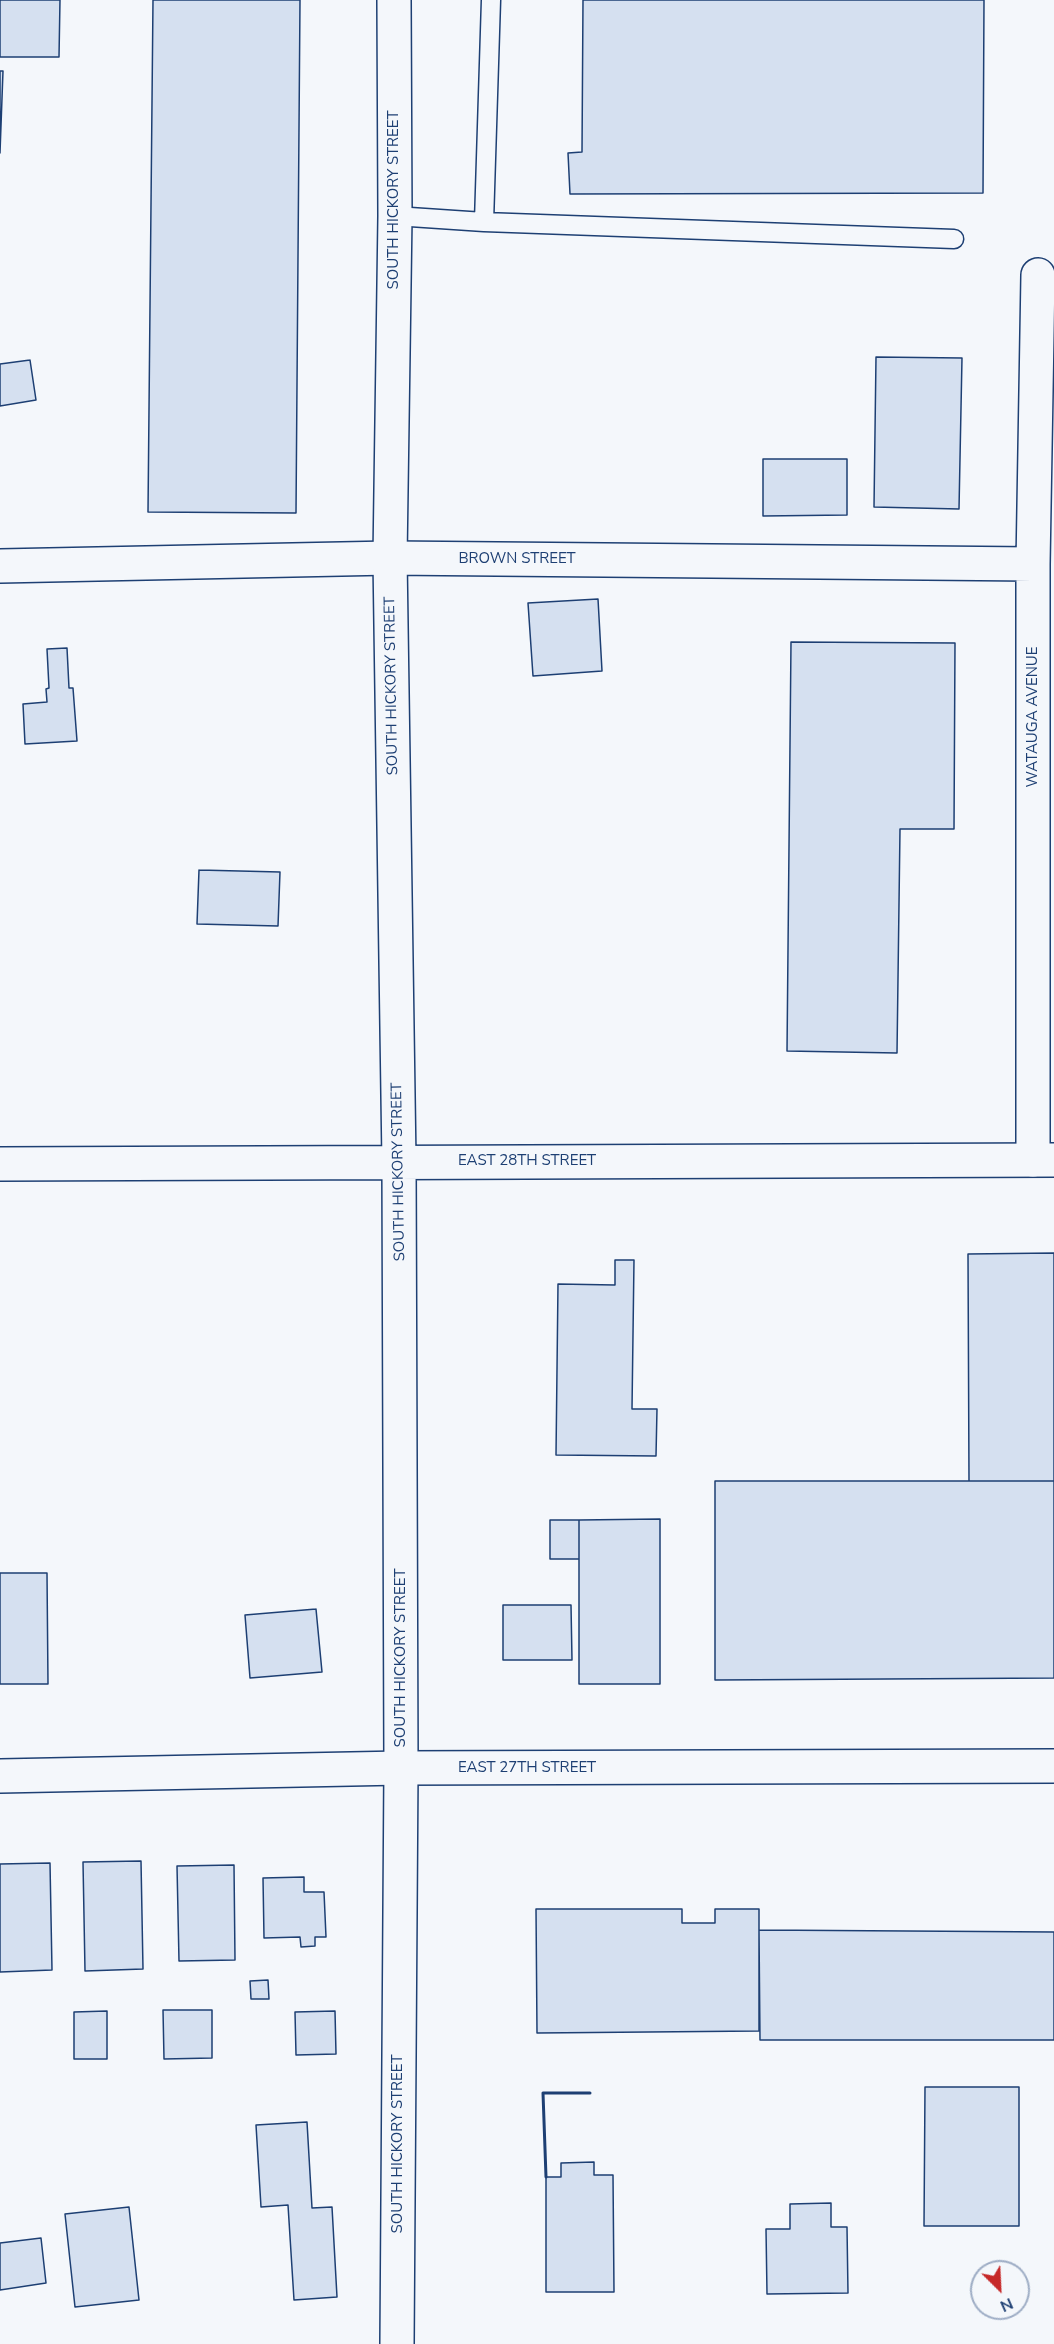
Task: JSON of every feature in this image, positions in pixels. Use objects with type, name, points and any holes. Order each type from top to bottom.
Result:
[{"type":"street","name":"SOUTH HICKORY STREET","points":[[394,0],[395,216],[390,558],[399,1162],[401,1768],[397,2344]]},
{"type":"street","name":"WATAUGA AVENUE","points":[[1038,275],[1033,564],[1043,1160]]},
{"type":"street","name":"BROWN STREET","points":[[0,566],[390,558],[1033,564]]},
{"type":"street","name":"EAST 28TH STREET","points":[[0,1164],[1043,1160]]},
{"type":"street","name":"EAST 27TH STREET","points":[[0,1776],[401,1768],[1054,1766]]},
{"type":"lane","points":[[484,222],[491,0]]},
{"type":"lane","points":[[395,216],[484,222],[954,239]]},
{"type":"building","points":[[0,0],[60,0],[59,57],[0,57]]},
{"type":"building","points":[[153,0],[300,0],[296,513],[148,512]]},
{"type":"building","points":[[583,0],[984,0],[983,193],[570,194],[568,153],[582,152]]},
{"type":"building","points":[[0,71],[3,71],[0,153]]},
{"type":"building","points":[[876,357],[962,358],[959,509],[874,507]]},
{"type":"building","points":[[30,360],[36,400],[0,406],[0,364]]},
{"type":"building","points":[[763,459],[847,459],[847,515],[763,516]]},
{"type":"building","points":[[598,599],[602,671],[533,676],[528,603]]},
{"type":"building","points":[[791,642],[955,643],[954,829],[900,829],[897,1053],[787,1051]]},
{"type":"building","points":[[67,648],[69,688],[73,688],[77,741],[25,744],[23,704],[47,702],[46,689],[49,688],[47,649]]},
{"type":"building","points":[[199,870],[280,872],[278,926],[197,924]]},
{"type":"building","points":[[1054,1253],[1054,1481],[969,1481],[968,1254]]},
{"type":"building","points":[[615,1260],[634,1260],[632,1409],[657,1409],[656,1456],[556,1455],[558,1284],[615,1285]]},
{"type":"building","points":[[715,1481],[1054,1481],[1054,1678],[715,1680]]},
{"type":"building","points":[[660,1519],[660,1684],[579,1684],[579,1520]]},
{"type":"building","points":[[550,1520],[579,1520],[579,1559],[550,1559]]},
{"type":"building","points":[[0,1573],[47,1573],[48,1684],[0,1684]]},
{"type":"building","points":[[503,1605],[571,1605],[572,1660],[503,1660]]},
{"type":"building","points":[[316,1609],[322,1672],[250,1678],[245,1615]]},
{"type":"building","points":[[141,1861],[143,1969],[85,1971],[83,1862]]},
{"type":"building","points":[[50,1863],[52,1970],[0,1972],[0,1864]]},
{"type":"building","points":[[234,1865],[235,1960],[179,1961],[177,1866]]},
{"type":"building","points":[[304,1877],[304,1892],[324,1892],[326,1937],[315,1937],[315,1946],[301,1947],[300,1937],[264,1938],[263,1878]]},
{"type":"building","points":[[536,1909],[682,1909],[682,1923],[715,1923],[715,1909],[759,1909],[759,2031],[537,2033]]},
{"type":"building","points":[[759,1930],[1054,1932],[1054,2040],[760,2040]]},
{"type":"building","points":[[268,1980],[269,1999],[251,1999],[250,1981]]},
{"type":"building","points":[[163,2010],[212,2010],[212,2058],[164,2059]]},
{"type":"building","points":[[107,2011],[107,2059],[74,2059],[74,2012]]},
{"type":"building","points":[[335,2011],[336,2054],[296,2055],[295,2012]]},
{"type":"building","points":[[925,2087],[1019,2087],[1019,2226],[924,2226]]},
{"type":"building","points":[[307,2122],[312,2208],[332,2207],[337,2297],[294,2300],[288,2205],[261,2207],[256,2125]]},
{"type":"building","points":[[594,2162],[594,2175],[613,2175],[614,2292],[546,2292],[546,2177],[561,2177],[561,2163]]},
{"type":"building","points":[[831,2203],[831,2227],[847,2227],[848,2293],[767,2294],[766,2229],[790,2229],[790,2204]]},
{"type":"building","points":[[129,2207],[139,2300],[75,2307],[65,2214]]},
{"type":"building","points":[[41,2238],[46,2283],[0,2290],[0,2243]]},
{"type":"wall","points":[[546,2177],[543,2093],[590,2093]]}]
